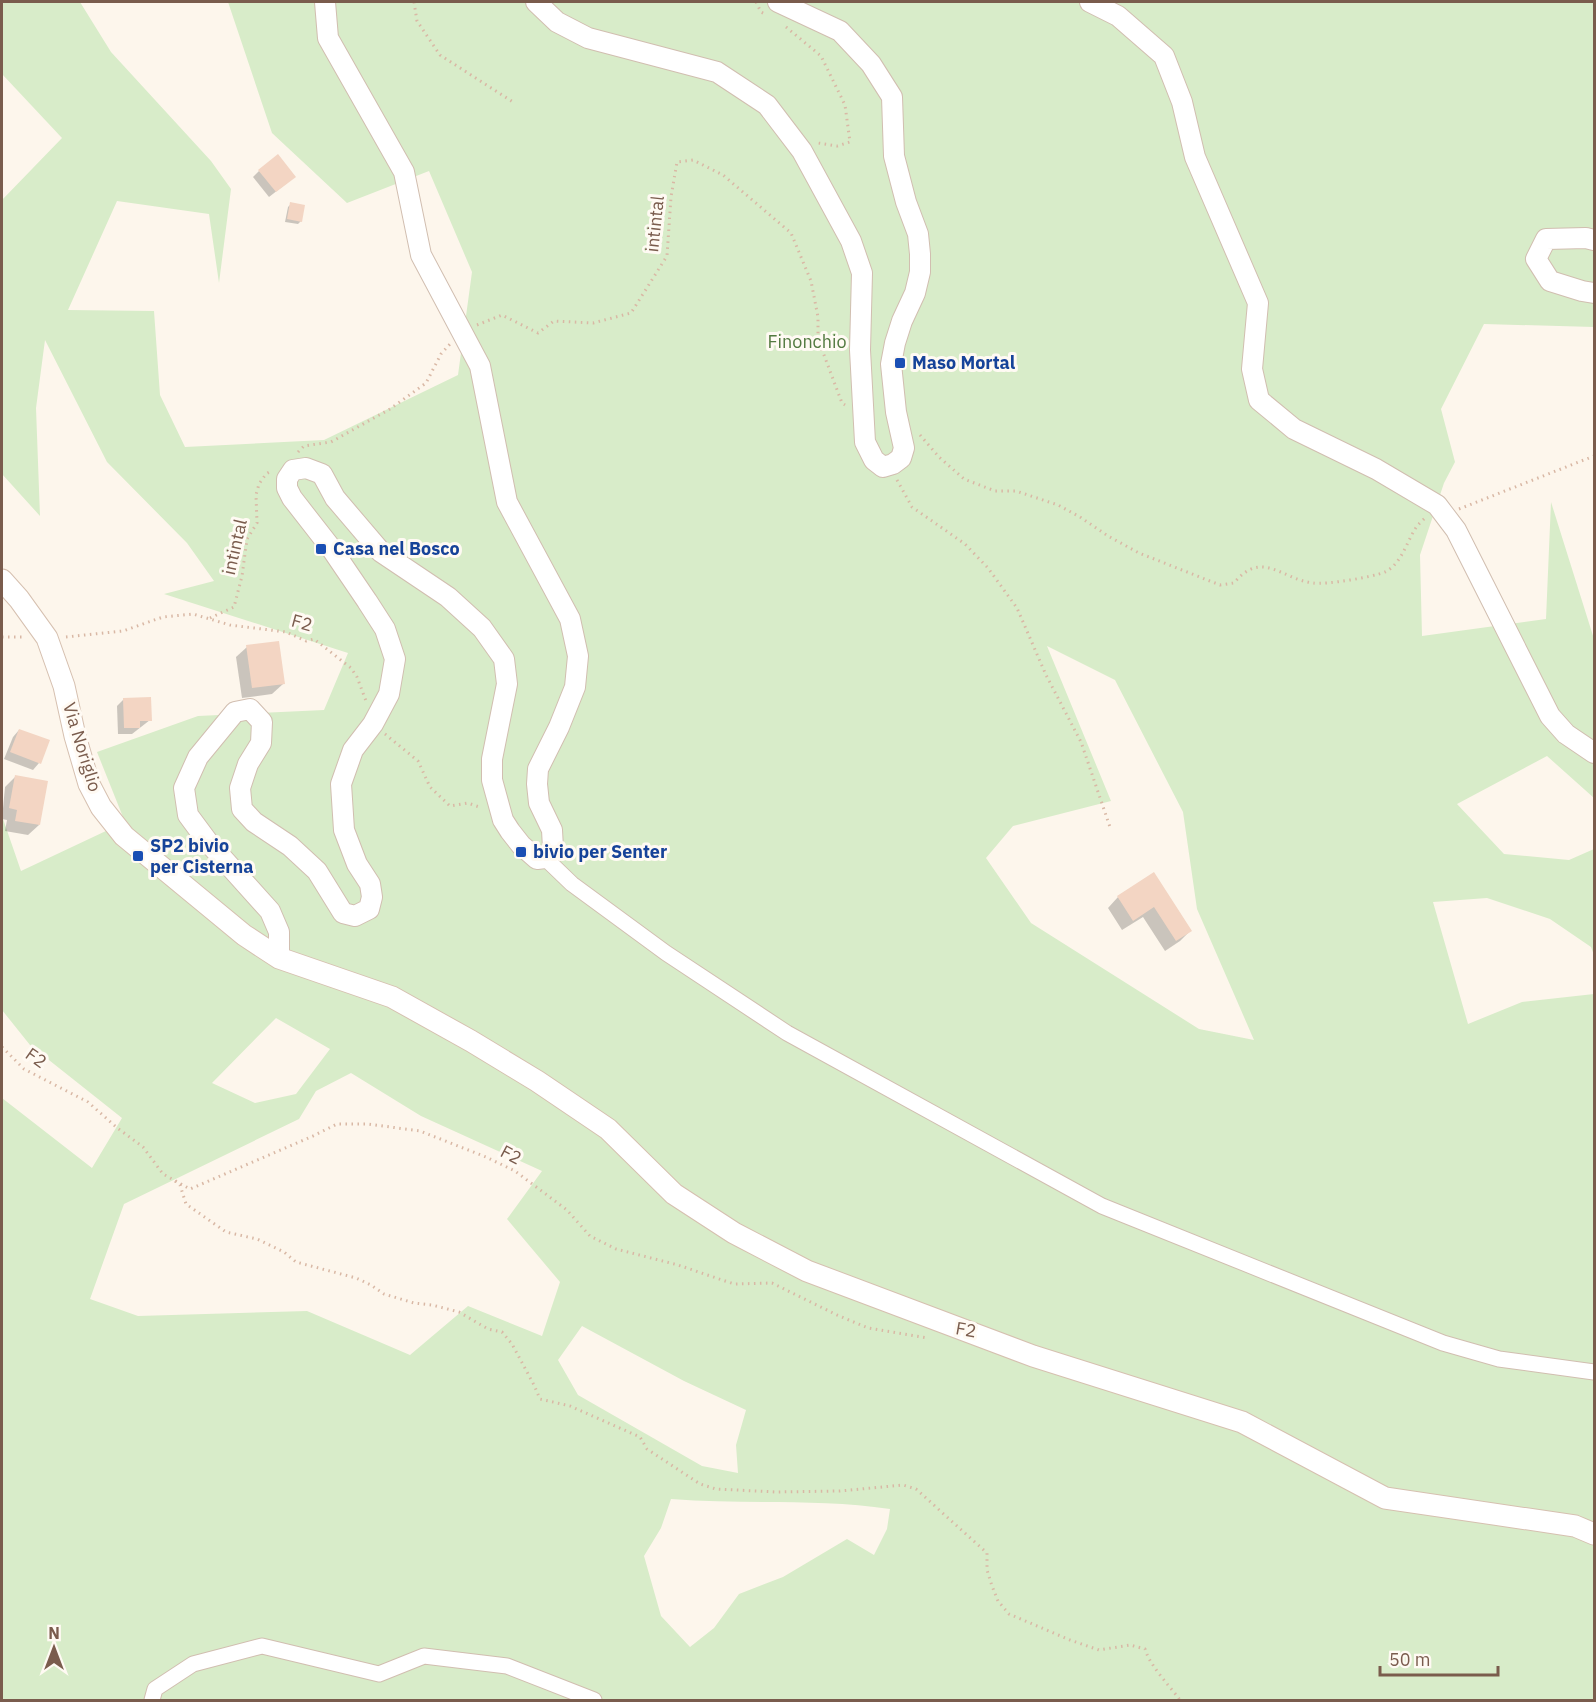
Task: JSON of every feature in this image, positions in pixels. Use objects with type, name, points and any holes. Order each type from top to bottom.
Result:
[{"type":"main road","name":"Via Noriglio","points":[[2,580],[47,638],[64,686],[89,784],[101,807],[124,836],[244,935],[279,958],[392,997],[537,1081],[608,1130],[674,1194],[734,1233],[807,1270],[1032,1356],[1242,1422],[1385,1498],[1575,1526],[1594,1534]]},
{"type":"street","points":[[279,958],[279,932],[270,911],[208,842],[188,815],[184,788],[198,757],[235,712],[250,709],[262,722],[261,743],[248,764],[240,788],[242,809],[254,822],[290,846],[317,871],[343,913],[355,916],[369,909],[372,897],[370,884],[357,864],[344,830],[341,784],[353,750],[373,724],[389,694],[395,659],[385,629],[332,548],[286,488],[287,479],[293,470],[306,468],[322,474],[335,498],[381,552],[448,597],[482,628],[504,659],[507,684],[492,759],[492,780],[503,820],[521,845],[537,859],[545,858],[553,848],[552,830],[539,803],[538,769],[559,727],[575,687],[578,656],[570,619],[507,502],[480,366],[421,255],[404,172],[328,38],[325,2]]},
{"type":"street","points":[[536,2],[557,22],[588,38],[717,72],[767,105],[802,151],[851,241],[862,273],[860,350],[865,442],[874,460],[883,466],[893,464],[901,458],[904,447],[896,411],[891,364],[902,321],[915,294],[920,272],[920,254],[918,234],[906,202],[894,156],[892,97],[871,64],[840,31],[774,9]]},
{"type":"street","points":[[1090,2],[1118,16],[1164,56],[1182,102],[1195,157],[1258,303],[1252,369],[1259,400],[1294,429],[1376,469],[1437,505],[1456,530],[1550,716],[1566,734],[1594,753]]},
{"type":"street","points":[[1594,240],[1586,238],[1546,239],[1536,259],[1550,281],[1594,293]]},
{"type":"street","points":[[545,858],[573,884],[666,953],[788,1033],[1102,1206],[1443,1343],[1499,1359],[1594,1372]]},
{"type":"street","points":[[152,1701],[155,1689],[193,1664],[262,1646],[379,1674],[424,1656],[507,1666],[594,1701]]},
{"type":"path","points":[[414,2],[417,21],[440,55],[513,102]]},
{"type":"path","points":[[756,2],[761,12],[774,9]]},
{"type":"path","points":[[779,22],[821,56],[845,105],[850,142],[837,146],[817,143]]},
{"type":"path","name":"intintal","points":[[296,454],[304,446],[331,442],[363,426],[426,383],[441,354],[463,331],[502,315],[538,333],[554,321],[593,323],[631,313],[667,256],[671,197],[677,162],[693,160],[723,175],[791,233],[811,280],[818,317],[818,339],[842,402],[863,419]]},
{"type":"path","points":[[896,411],[910,418],[920,435],[939,457],[964,479],[995,491],[1016,491],[1058,506],[1139,553],[1220,585],[1234,583],[1240,575],[1256,567],[1275,568],[1312,583],[1334,582],[1386,571],[1397,561],[1414,529],[1437,505],[1456,510],[1594,456]]},
{"type":"path","points":[[893,464],[898,483],[912,507],[965,544],[988,568],[1017,608],[1046,675],[1082,742],[1111,830]]},
{"type":"path","name":"intintal","points":[[210,618],[234,607],[242,576],[247,539],[257,524],[255,495],[266,474],[274,470]]},
{"type":"path","name":"F2","points":[[47,638],[89,636],[123,631],[163,617],[193,614],[230,625],[286,632],[306,641],[314,639],[351,668],[357,677],[373,724]]},
{"type":"path","points":[[373,724],[418,761],[430,787],[450,806],[468,803],[503,820]]},
{"type":"path","name":"F2","points":[[2,1047],[24,1069],[88,1102],[143,1147],[163,1174],[189,1189],[337,1124],[368,1124],[420,1131],[515,1171],[567,1210],[590,1236],[616,1249],[678,1265],[734,1284],[772,1284],[837,1316],[868,1328],[934,1338]]},
{"type":"path","points":[[175,1181],[180,1185],[186,1204],[226,1232],[257,1239],[284,1252],[296,1262],[356,1278],[384,1294],[459,1312],[488,1329],[502,1332],[512,1344],[540,1399],[570,1406],[640,1437],[647,1449],[700,1484],[716,1489],[776,1492],[840,1491],[903,1485],[916,1489],[987,1553],[987,1570],[992,1586],[998,1601],[1009,1614],[1099,1650],[1130,1645],[1144,1649],[1149,1661],[1180,1701]]},
{"type":"green space","name":"Finonchio","points":[[2,2],[80,2],[111,52],[211,161],[231,189],[219,283],[209,214],[117,201],[68,310],[154,311],[160,395],[185,447],[324,440],[458,375],[472,272],[429,171],[347,203],[272,133],[228,2],[1594,2],[1594,327],[1484,324],[1441,409],[1455,462],[1444,483],[1420,555],[1422,636],[1546,619],[1551,502],[1594,639],[1594,798],[1547,756],[1457,804],[1504,854],[1569,860],[1594,849],[1594,955],[1591,947],[1550,919],[1487,898],[1433,902],[1468,1024],[1522,1002],[1594,994],[1594,1700],[2,1700],[2,1098],[92,1168],[122,1118],[30,1045],[2,1010],[2,816],[21,871],[125,822],[97,752],[198,716],[324,710],[348,653],[164,594],[214,581],[187,543],[107,462],[45,340],[36,408],[40,516],[2,474],[2,200],[62,138],[2,74]],"holes":[[[1047,646],[1115,680],[1183,812],[1197,909],[1254,1040],[1199,1029],[1031,923],[986,858],[1013,826],[1111,801]],[[276,1018],[330,1049],[296,1094],[255,1103],[212,1083]],[[351,1073],[421,1116],[542,1171],[507,1219],[560,1282],[542,1336],[468,1306],[410,1355],[307,1311],[138,1316],[90,1299],[124,1204],[299,1119],[316,1091]],[[582,1326],[684,1381],[746,1410],[736,1445],[738,1473],[702,1466],[578,1395],[558,1360]],[[671,1499],[836,1504],[890,1509],[887,1529],[874,1555],[847,1539],[783,1577],[739,1594],[714,1628],[690,1647],[661,1616],[644,1556],[661,1528]]]},
{"type":"building","points":[[278,154],[296,177],[276,192],[258,170]]},
{"type":"building","points":[[290,202],[305,205],[302,222],[287,219]]},
{"type":"building","points":[[279,641],[285,684],[252,688],[246,645]]},
{"type":"building","points":[[151,697],[152,721],[140,721],[140,728],[124,728],[123,698]]},
{"type":"building","points":[[19,729],[50,740],[41,764],[10,752]]},
{"type":"building","points":[[15,775],[48,781],[40,825],[15,821],[17,810],[9,808]]},
{"type":"building","points":[[1154,872],[1192,931],[1176,941],[1154,907],[1133,921],[1117,896]]},
{"type":"place","name":"Maso Mortal","points":[[900,363]]},
{"type":"place","name":"Casa nel Bosco","points":[[321,549]]},
{"type":"place","name":"bivio per Senter","points":[[521,852]]},
{"type":"place","name":"SP2 bivio per Cisterna","points":[[138,856]]}]
